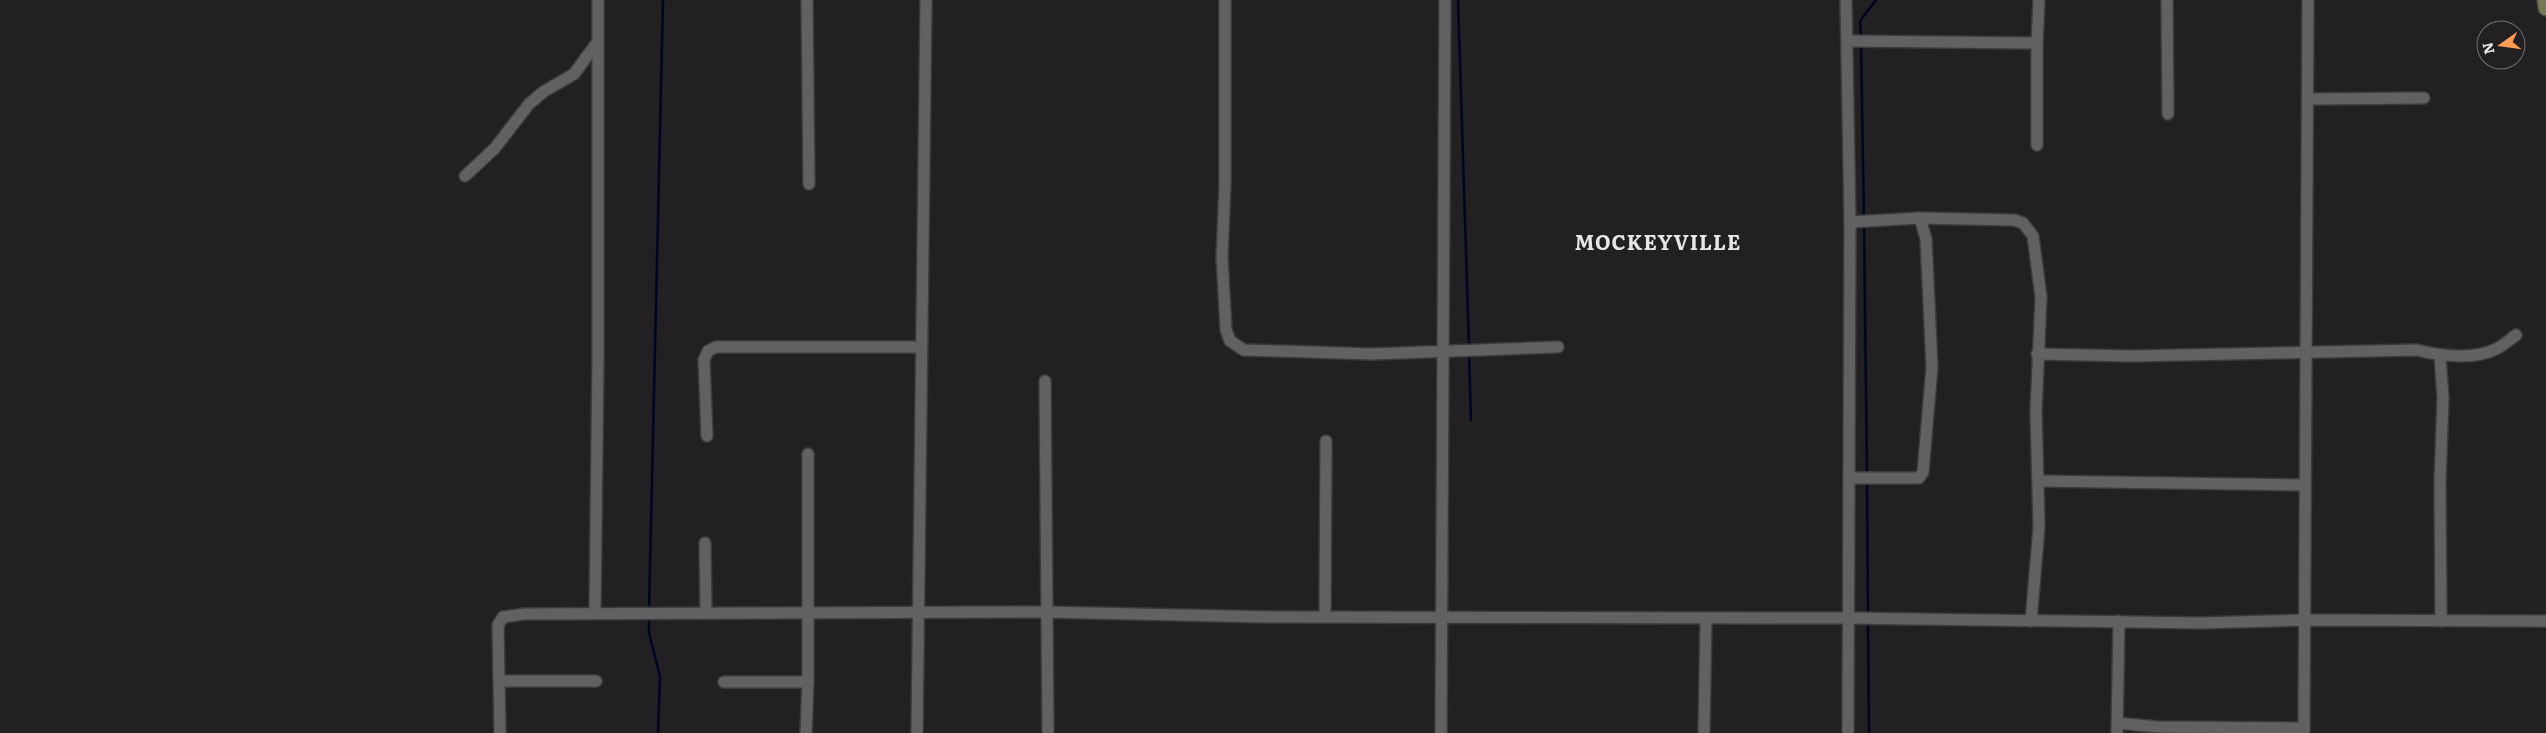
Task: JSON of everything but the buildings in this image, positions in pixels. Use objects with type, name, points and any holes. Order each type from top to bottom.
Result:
[{"type":"main road","points":[[2545,0],[2546,8]]},
{"type":"street","points":[[595,612],[598,357],[596,44],[598,0]]},
{"type":"street","points":[[807,0],[809,184]]},
{"type":"street","points":[[917,733],[920,347],[926,0]]},
{"type":"street","points":[[1225,0],[1222,257],[1226,330],[1230,341],[1244,350],[1372,354],[1558,347]]},
{"type":"street","points":[[1441,733],[1445,0]]},
{"type":"street","points":[[1846,0],[1850,222],[1848,733]]},
{"type":"street","points":[[2037,145],[2039,0]]},
{"type":"street","points":[[2167,0],[2168,114]]},
{"type":"street","points":[[2119,621],[2117,728],[2304,730],[2309,99],[2308,0]]},
{"type":"street","points":[[1848,41],[2037,43]]},
{"type":"street","points":[[465,176],[495,148],[528,104],[543,92],[574,74],[596,44]]},
{"type":"street","points":[[2309,99],[2424,98]]},
{"type":"street","points":[[1850,222],[1920,218],[2014,220],[2023,223],[2029,229],[2037,257],[2041,298],[2037,354],[2036,411],[2040,527],[2031,621]]},
{"type":"street","points":[[1848,478],[1920,478],[1923,472],[1932,367],[1926,239],[1920,218]]},
{"type":"street","points":[[2037,354],[2134,356],[2417,350],[2440,356],[2462,356],[2495,350],[2516,335]]},
{"type":"street","points":[[707,436],[704,360],[708,351],[716,347],[920,347]]},
{"type":"street","points":[[2440,356],[2443,398],[2440,491],[2440,620]]},
{"type":"street","points":[[1045,381],[1045,612],[1048,733]]},
{"type":"street","points":[[1325,616],[1326,441]]},
{"type":"street","points":[[806,733],[808,682],[808,454]]},
{"type":"street","points":[[2039,481],[2305,485]]},
{"type":"street","points":[[705,543],[706,612]]},
{"type":"street","points":[[500,733],[498,625],[503,617],[525,614],[595,612],[1045,612],[1443,617],[1848,618],[2201,623],[2306,620],[2546,621]]},
{"type":"street","points":[[1704,733],[1706,618]]},
{"type":"street","points":[[499,681],[596,681]]},
{"type":"street","points":[[724,682],[808,682]]},
{"type":"waterway","points":[[649,610],[663,0]]},
{"type":"waterway","points":[[1458,0],[1469,346]]},
{"type":"waterway","points":[[1861,37],[1860,21],[1876,0]]},
{"type":"waterway","points":[[1861,45],[1864,219]]},
{"type":"waterway","points":[[1864,225],[1867,474]]},
{"type":"waterway","points":[[1469,354],[1471,420]]},
{"type":"waterway","points":[[1867,482],[1868,614]]},
{"type":"waterway","points":[[649,616],[649,633],[660,677],[658,733]]},
{"type":"waterway","points":[[1868,622],[1869,733]]},
{"type":"district","name":"MOCKEYVILLE","points":[[1658,243]]}]
